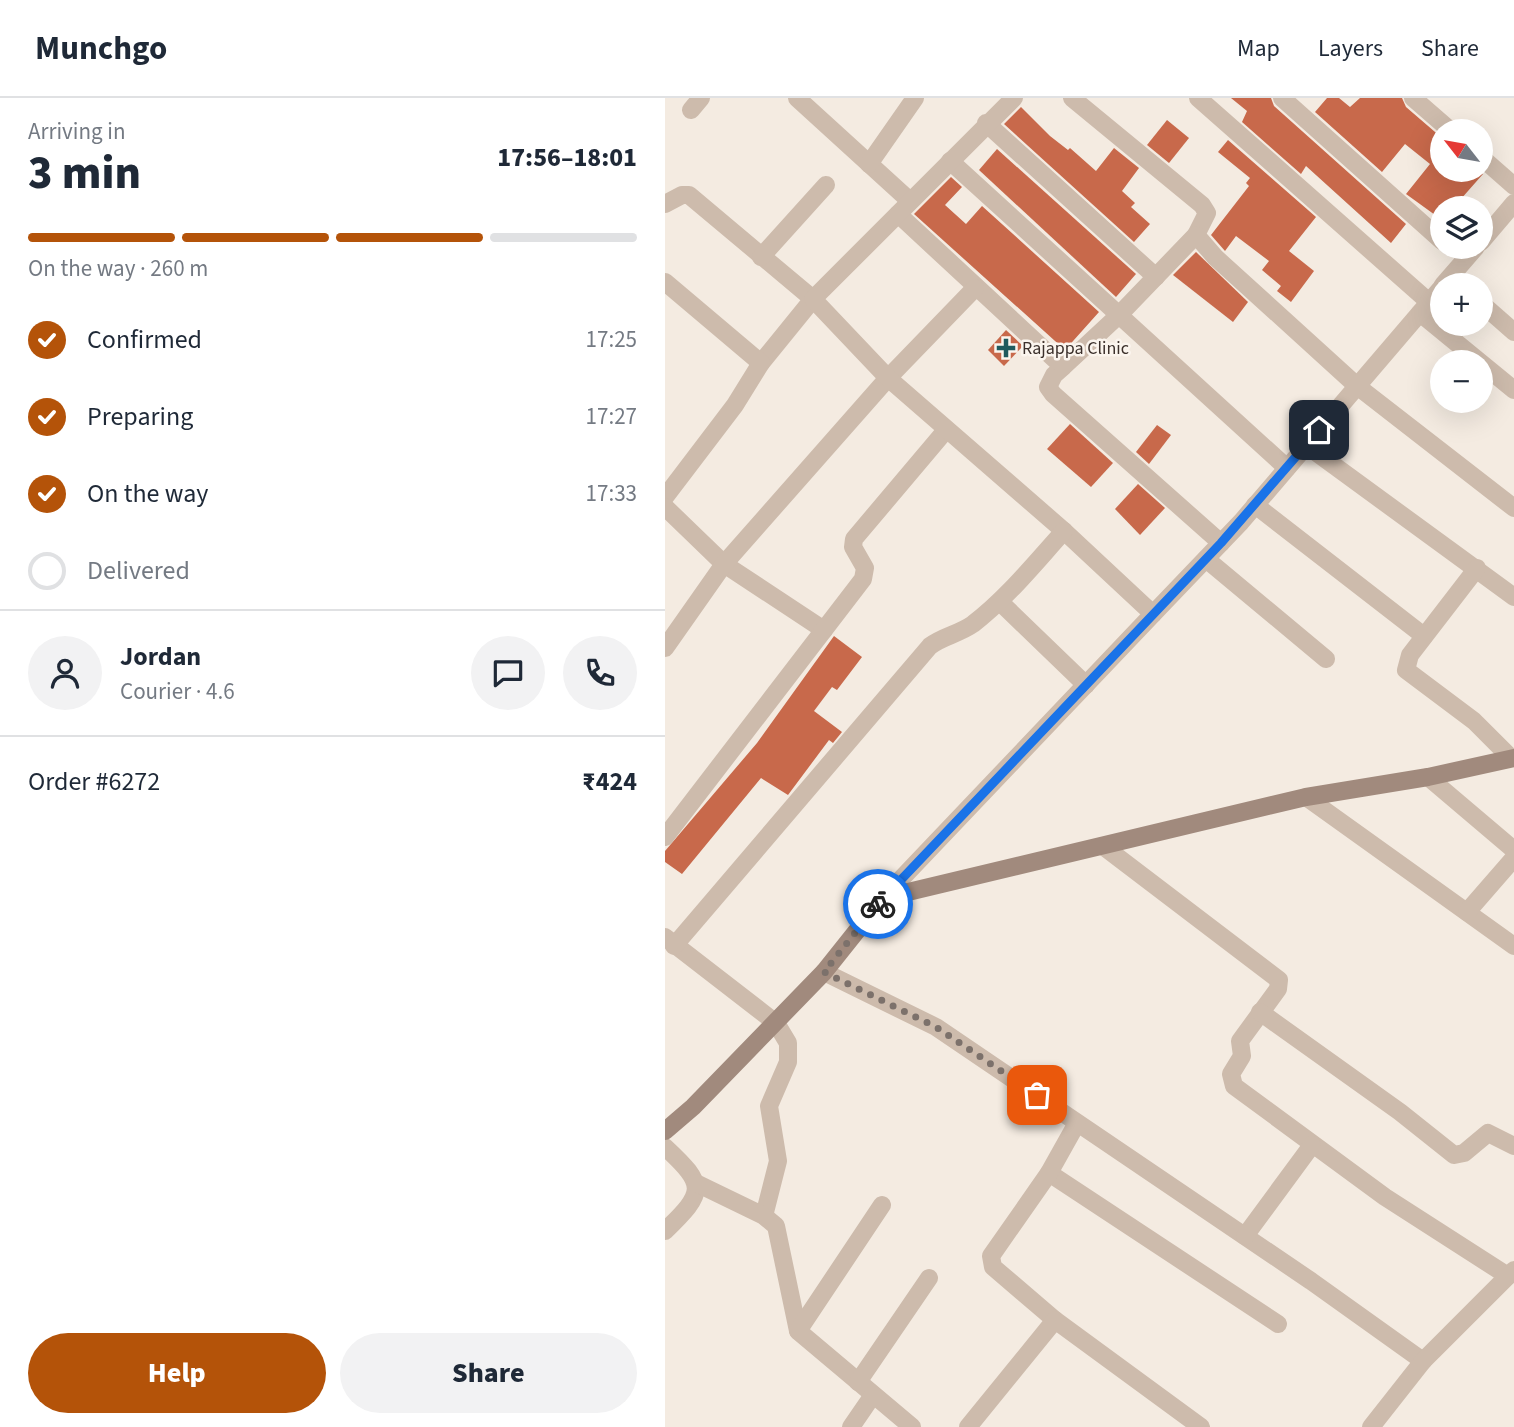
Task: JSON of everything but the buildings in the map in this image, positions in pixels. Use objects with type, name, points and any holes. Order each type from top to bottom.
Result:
[{"type":"main road","points":[[665,1131],[776,1023],[824,972],[883,898],[1306,797],[1428,777],[1512,758]]},
{"type":"street","points":[[869,164],[915,98]]},
{"type":"street","points":[[665,497],[735,405],[761,363],[813,299],[986,123],[1014,98]]},
{"type":"street","points":[[1072,98],[1202,205],[1207,214],[1196,234],[1119,315],[1049,381],[1048,387],[1221,543]]},
{"type":"street","points":[[1198,98],[1514,390]]},
{"type":"street","points":[[1282,98],[1430,230]]},
{"type":"street","points":[[1413,98],[1437,119]]},
{"type":"street","points":[[799,99],[869,164],[975,288],[1063,368]]},
{"type":"street","points":[[986,123],[1156,277]]},
{"type":"street","points":[[950,161],[1287,468]]},
{"type":"street","points":[[1493,168],[1514,186]]},
{"type":"street","points":[[761,257],[825,185]]},
{"type":"street","points":[[665,204],[681,195],[689,195],[813,299],[888,378],[1064,531],[1153,614]]},
{"type":"street","points":[[1493,228],[1514,203]]},
{"type":"street","points":[[1196,234],[1215,257],[1357,386],[1514,508]]},
{"type":"street","points":[[665,282],[761,363]]},
{"type":"street","points":[[665,648],[724,564],[888,378],[975,288]]},
{"type":"street","points":[[883,898],[1221,543],[1430,301]]},
{"type":"street","points":[[1493,314],[1514,332]]},
{"type":"street","points":[[665,837],[865,574],[865,568],[853,547],[854,539],[946,430]]},
{"type":"street","points":[[1306,444],[1514,597]]},
{"type":"street","points":[[1255,505],[1424,636]]},
{"type":"street","points":[[665,507],[724,564],[824,630]]},
{"type":"street","points":[[764,1216],[778,1161],[769,1106],[788,1062],[788,1043],[776,1023],[670,941],[930,646],[943,636],[966,629],[1000,601],[1064,531]]},
{"type":"street","points":[[1206,559],[1326,659]]},
{"type":"street","points":[[1477,568],[1406,661],[1406,670],[1474,721],[1512,758]]},
{"type":"street","points":[[1000,601],[1086,685]]},
{"type":"street","points":[[1428,777],[1514,850]]},
{"type":"street","points":[[1306,797],[1514,946]]},
{"type":"street","points":[[1103,846],[1279,980],[1278,989],[1240,1041],[1242,1056],[1230,1080],[1234,1086],[1312,1145],[1511,1273],[1423,1362],[1371,1427]]},
{"type":"street","points":[[1467,912],[1514,858]]},
{"type":"street","points":[[824,972],[936,1027],[1245,1236],[1423,1362]]},
{"type":"street","points":[[1259,1012],[1400,1111],[1454,1155],[1464,1153],[1488,1133],[1514,1146]]},
{"type":"street","points":[[1077,1123],[1048,1173],[991,1256],[993,1267],[1055,1320],[1201,1427]]},
{"type":"street","points":[[1245,1236],[1312,1145]]},
{"type":"street","points":[[665,1147],[691,1171],[696,1183],[695,1195],[688,1208],[665,1231]]},
{"type":"street","points":[[1048,1173],[1279,1324]]},
{"type":"street","points":[[696,1183],[764,1216],[776,1226],[798,1331],[912,1427]]},
{"type":"street","points":[[798,1331],[882,1205]]},
{"type":"street","points":[[857,1382],[929,1278]]},
{"type":"street","points":[[968,1427],[1055,1320]]},
{"type":"street","points":[[851,1427],[873,1395]]},
{"type":"way so far","points":[[878,904],[824,972],[936,1027],[1037,1095]]},
{"type":"place","name":"Rajappa Clinic","points":[[1006,348]]},
{"type":"route","points":[[878,904],[1241,522],[1319,430]]}]
